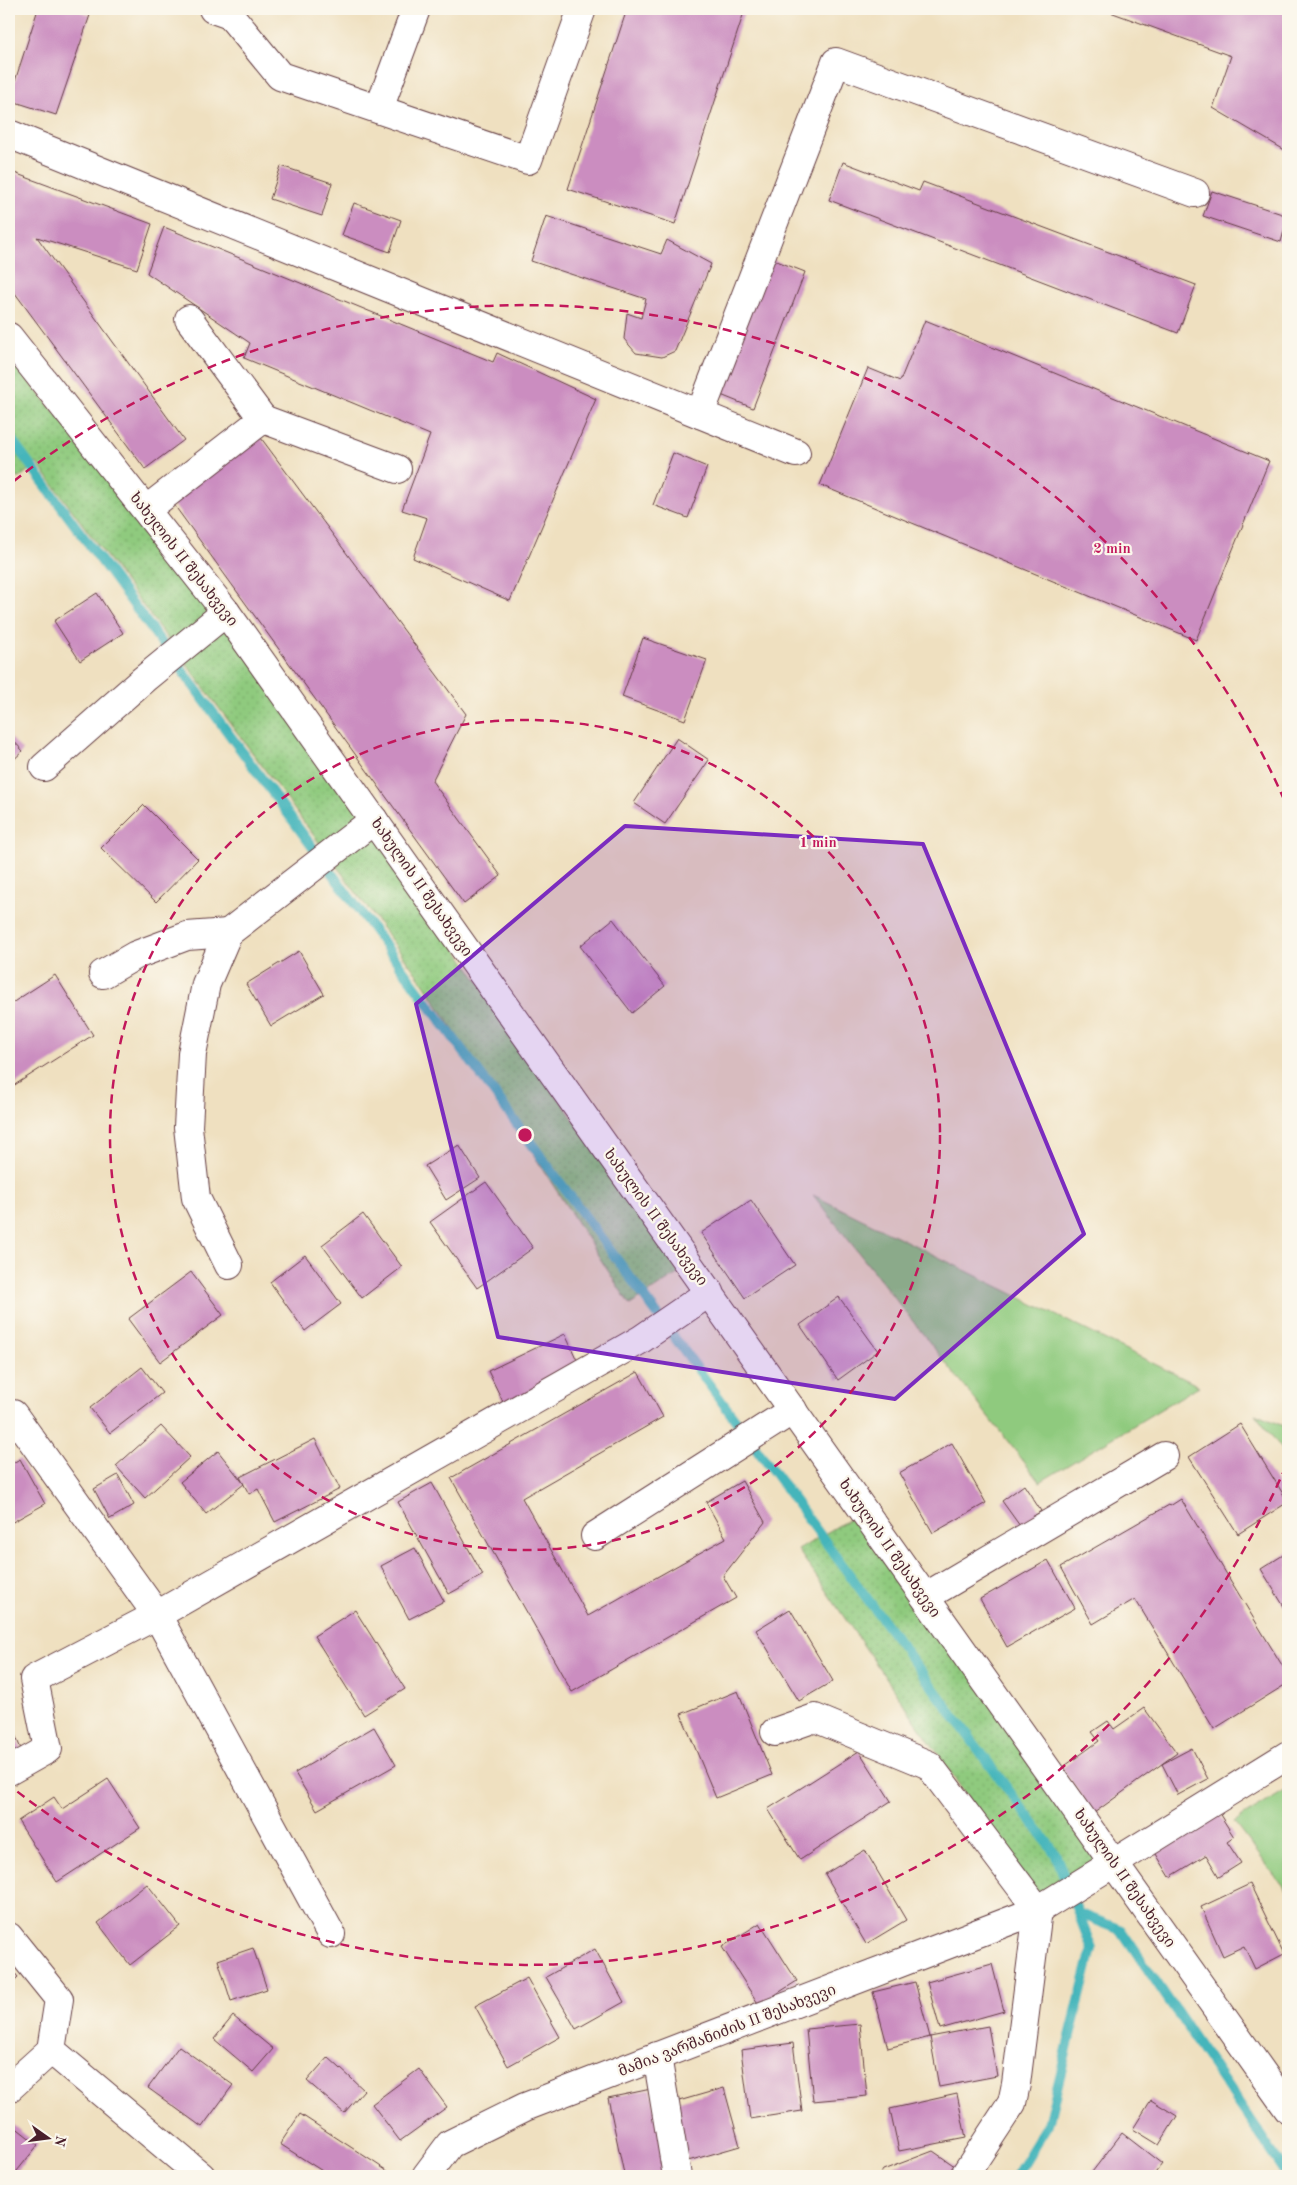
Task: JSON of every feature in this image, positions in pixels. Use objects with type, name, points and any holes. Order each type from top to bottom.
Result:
[{"type":"street","points":[[379,109],[416,9]]},
{"type":"street","points":[[225,11],[280,76],[528,160],[582,9]]},
{"type":"street","points":[[700,414],[836,62],[1195,193]]},
{"type":"street","points":[[9,134],[796,454]]},
{"type":"street","points":[[189,319],[263,419],[397,469]]},
{"type":"street","name":"ხახულის II შესახვევი","points":[[9,338],[147,509],[226,612],[1288,2108]]},
{"type":"street","points":[[147,509],[263,419]]},
{"type":"street","points":[[44,767],[144,678],[226,612]]},
{"type":"street","points":[[229,1265],[196,1198],[188,1127],[192,1054],[206,984],[228,933],[374,820]]},
{"type":"street","points":[[103,974],[136,955],[187,936],[228,933]]},
{"type":"street","points":[[9,1771],[48,1749],[34,1679],[156,1615],[640,1340],[710,1292]]},
{"type":"street","points":[[595,1536],[793,1410]]},
{"type":"street","points":[[9,1416],[13,1414],[156,1615],[331,1934]]},
{"type":"street","points":[[925,1597],[1164,1456]]},
{"type":"street","points":[[775,1732],[815,1718],[929,1765],[1040,1908],[1012,2103],[964,2176]]},
{"type":"street","name":"მამია ვარშანიძის II შესახვევი","points":[[426,2176],[450,2144],[525,2107],[1040,1908],[1288,1755]]},
{"type":"street","points":[[9,1937],[59,1999],[51,2050],[9,2088]]},
{"type":"street","points":[[51,2050],[201,2176]]},
{"type":"street","points":[[657,2056],[677,2176]]},
{"type":"highlighted area","points":[[625,826],[923,844],[1084,1234],[895,1399],[498,1337],[416,1004]]},
{"type":"green space","points":[[9,358],[228,617],[679,1273],[630,1305],[424,984],[37,463],[18,479],[9,468]]},
{"type":"green space","points":[[813,1195],[1199,1386],[1040,1482]]},
{"type":"green space","points":[[1255,1414],[1288,1428],[1288,1457]]},
{"type":"green space","points":[[864,1510],[1114,1864],[1043,1907],[798,1550]]},
{"type":"green space","points":[[1288,1789],[1288,1893],[1234,1822]]},
{"type":"building","points":[[38,9],[73,9],[90,15],[56,115],[9,100]]},
{"type":"building","points":[[627,9],[745,9],[675,224],[568,189]]},
{"type":"building","points":[[1102,9],[1288,9],[1288,152],[1213,108],[1231,56]]},
{"type":"building","points":[[843,162],[919,191],[923,182],[1196,285],[1178,333],[829,200]]},
{"type":"building","points":[[281,166],[332,183],[322,216],[270,199]]},
{"type":"building","points":[[9,171],[152,224],[137,269],[37,237],[184,440],[145,469],[9,285]]},
{"type":"building","points":[[1212,191],[1288,216],[1281,242],[1203,216]]},
{"type":"building","points":[[354,203],[401,220],[390,252],[342,235]]},
{"type":"building","points":[[546,216],[661,254],[667,240],[711,264],[675,351],[662,357],[636,353],[624,339],[627,313],[641,318],[646,299],[531,261]]},
{"type":"building","points":[[164,227],[493,362],[497,353],[596,399],[510,601],[413,558],[427,518],[402,510],[430,435],[244,358],[250,343],[147,273]]},
{"type":"building","points":[[769,258],[805,272],[753,408],[716,393]]},
{"type":"building","points":[[925,320],[1269,461],[1196,640],[820,485],[868,368],[900,381]]},
{"type":"building","points":[[258,434],[466,714],[432,781],[501,876],[464,904],[169,498]]},
{"type":"building","points":[[673,453],[707,467],[688,518],[653,505]]},
{"type":"building","points":[[97,593],[123,633],[80,661],[54,621]]},
{"type":"building","points":[[643,638],[707,660],[685,720],[622,697]]},
{"type":"building","points":[[9,736],[23,751],[9,764]]},
{"type":"building","points":[[677,738],[709,760],[665,824],[634,803]]},
{"type":"building","points":[[144,805],[198,859],[156,902],[101,848]]},
{"type":"building","points":[[613,919],[665,986],[632,1013],[580,946]]},
{"type":"building","points":[[299,951],[324,994],[271,1026],[246,984]]},
{"type":"building","points":[[55,975],[93,1035],[13,1086],[9,1079],[9,1005]]},
{"type":"building","points":[[459,1145],[480,1178],[446,1200],[425,1166]]},
{"type":"building","points":[[486,1182],[533,1248],[477,1288],[430,1222]]},
{"type":"building","points":[[751,1200],[795,1265],[745,1298],[701,1233]]},
{"type":"building","points":[[363,1214],[402,1267],[362,1298],[322,1245]]},
{"type":"building","points":[[305,1255],[341,1304],[305,1331],[270,1282]]},
{"type":"building","points":[[191,1272],[223,1315],[160,1362],[128,1319]]},
{"type":"building","points":[[839,1297],[878,1351],[838,1380],[800,1325]]},
{"type":"building","points":[[565,1334],[581,1369],[505,1406],[488,1371]]},
{"type":"building","points":[[142,1367],[162,1393],[110,1433],[90,1408]]},
{"type":"building","points":[[638,1372],[663,1417],[522,1498],[588,1616],[726,1538],[706,1502],[742,1481],[765,1522],[723,1576],[736,1598],[572,1692],[451,1478]]},
{"type":"building","points":[[1240,1424],[1288,1502],[1238,1534],[1189,1457]]},
{"type":"building","points":[[161,1426],[190,1457],[145,1498],[116,1466]]},
{"type":"building","points":[[315,1439],[340,1489],[275,1522],[258,1489],[249,1494],[240,1477]]},
{"type":"building","points":[[952,1443],[986,1503],[933,1533],[899,1473]]},
{"type":"building","points":[[218,1451],[244,1484],[206,1514],[180,1482]]},
{"type":"building","points":[[20,1459],[45,1504],[9,1524],[9,1465]]},
{"type":"building","points":[[118,1475],[134,1505],[110,1519],[94,1489]]},
{"type":"building","points":[[432,1483],[483,1575],[449,1594],[398,1502]]},
{"type":"building","points":[[1024,1485],[1041,1511],[1020,1526],[1002,1501]]},
{"type":"building","points":[[1181,1499],[1288,1675],[1288,1683],[1214,1729],[1135,1599],[1093,1624],[1061,1567]]},
{"type":"building","points":[[415,1548],[444,1601],[409,1619],[381,1566]]},
{"type":"building","points":[[1288,1552],[1288,1613],[1261,1569]]},
{"type":"building","points":[[1048,1560],[1075,1608],[1007,1647],[980,1599]]},
{"type":"building","points":[[790,1609],[833,1681],[799,1701],[756,1630]]},
{"type":"building","points":[[355,1610],[405,1689],[364,1715],[314,1636]]},
{"type":"building","points":[[738,1691],[772,1775],[716,1798],[681,1714]]},
{"type":"building","points":[[1144,1708],[1177,1753],[1094,1813],[1062,1768],[1099,1741],[1092,1732],[1108,1721],[1114,1729]]},
{"type":"building","points":[[9,1720],[23,1754],[9,1760]]},
{"type":"building","points":[[374,1727],[396,1765],[317,1810],[295,1773]]},
{"type":"building","points":[[1192,1748],[1208,1779],[1178,1795],[1162,1764]]},
{"type":"building","points":[[859,1751],[891,1801],[800,1860],[768,1809]]},
{"type":"building","points":[[108,1779],[140,1828],[57,1882],[18,1821],[54,1797],[62,1809]]},
{"type":"building","points":[[1217,1810],[1234,1837],[1227,1842],[1241,1863],[1219,1877],[1206,1855],[1170,1877],[1153,1849]]},
{"type":"building","points":[[865,1850],[906,1920],[866,1944],[825,1874]]},
{"type":"building","points":[[147,1884],[180,1926],[130,1965],[98,1923]]},
{"type":"building","points":[[1250,1884],[1284,1954],[1255,1969],[1244,1946],[1223,1956],[1201,1907]]},
{"type":"building","points":[[760,1923],[797,1981],[759,2005],[722,1947]]},
{"type":"building","points":[[253,1948],[267,1989],[231,2001],[218,1960]]},
{"type":"building","points":[[595,1949],[624,2002],[576,2029],[546,1977]]},
{"type":"building","points":[[992,1964],[1004,2011],[940,2029],[927,1982]]},
{"type":"building","points":[[9,1966],[18,1977],[9,1985]]},
{"type":"building","points":[[527,1978],[560,2037],[508,2066],[475,2006]]},
{"type":"building","points":[[915,1982],[930,2037],[888,2048],[873,1992]]},
{"type":"building","points":[[233,2016],[273,2049],[253,2072],[214,2039]]},
{"type":"building","points":[[860,2024],[867,2096],[813,2101],[806,2029]]},
{"type":"building","points":[[988,2026],[997,2076],[939,2087],[930,2037]]},
{"type":"building","points":[[793,2043],[802,2111],[750,2119],[741,2050]]},
{"type":"building","points":[[179,2046],[233,2085],[202,2127],[148,2088]]},
{"type":"building","points":[[328,2057],[364,2090],[344,2113],[307,2081]]},
{"type":"building","points":[[419,2069],[447,2107],[400,2141],[372,2104]]},
{"type":"building","points":[[724,2088],[740,2146],[688,2161],[672,2103]]},
{"type":"building","points":[[651,2089],[669,2176],[619,2176],[624,2174],[608,2098]]},
{"type":"building","points":[[957,2094],[966,2138],[899,2151],[890,2109]]},
{"type":"building","points":[[1151,2100],[1177,2116],[1159,2145],[1133,2129]]},
{"type":"building","points":[[300,2114],[392,2174],[391,2176],[330,2176],[280,2144]]},
{"type":"building","points":[[9,2122],[38,2145],[13,2176],[9,2176]]},
{"type":"building","points":[[1122,2133],[1162,2164],[1153,2176],[1089,2176]]},
{"type":"building","points":[[933,2151],[959,2169],[954,2176],[879,2176],[883,2170]]},
{"type":"waterway","points":[[9,436],[1055,1853],[1092,1949],[1048,2124],[1016,2176]]},
{"type":"waterway","points":[[1078,1913],[1121,1930],[1288,2176]]}]
